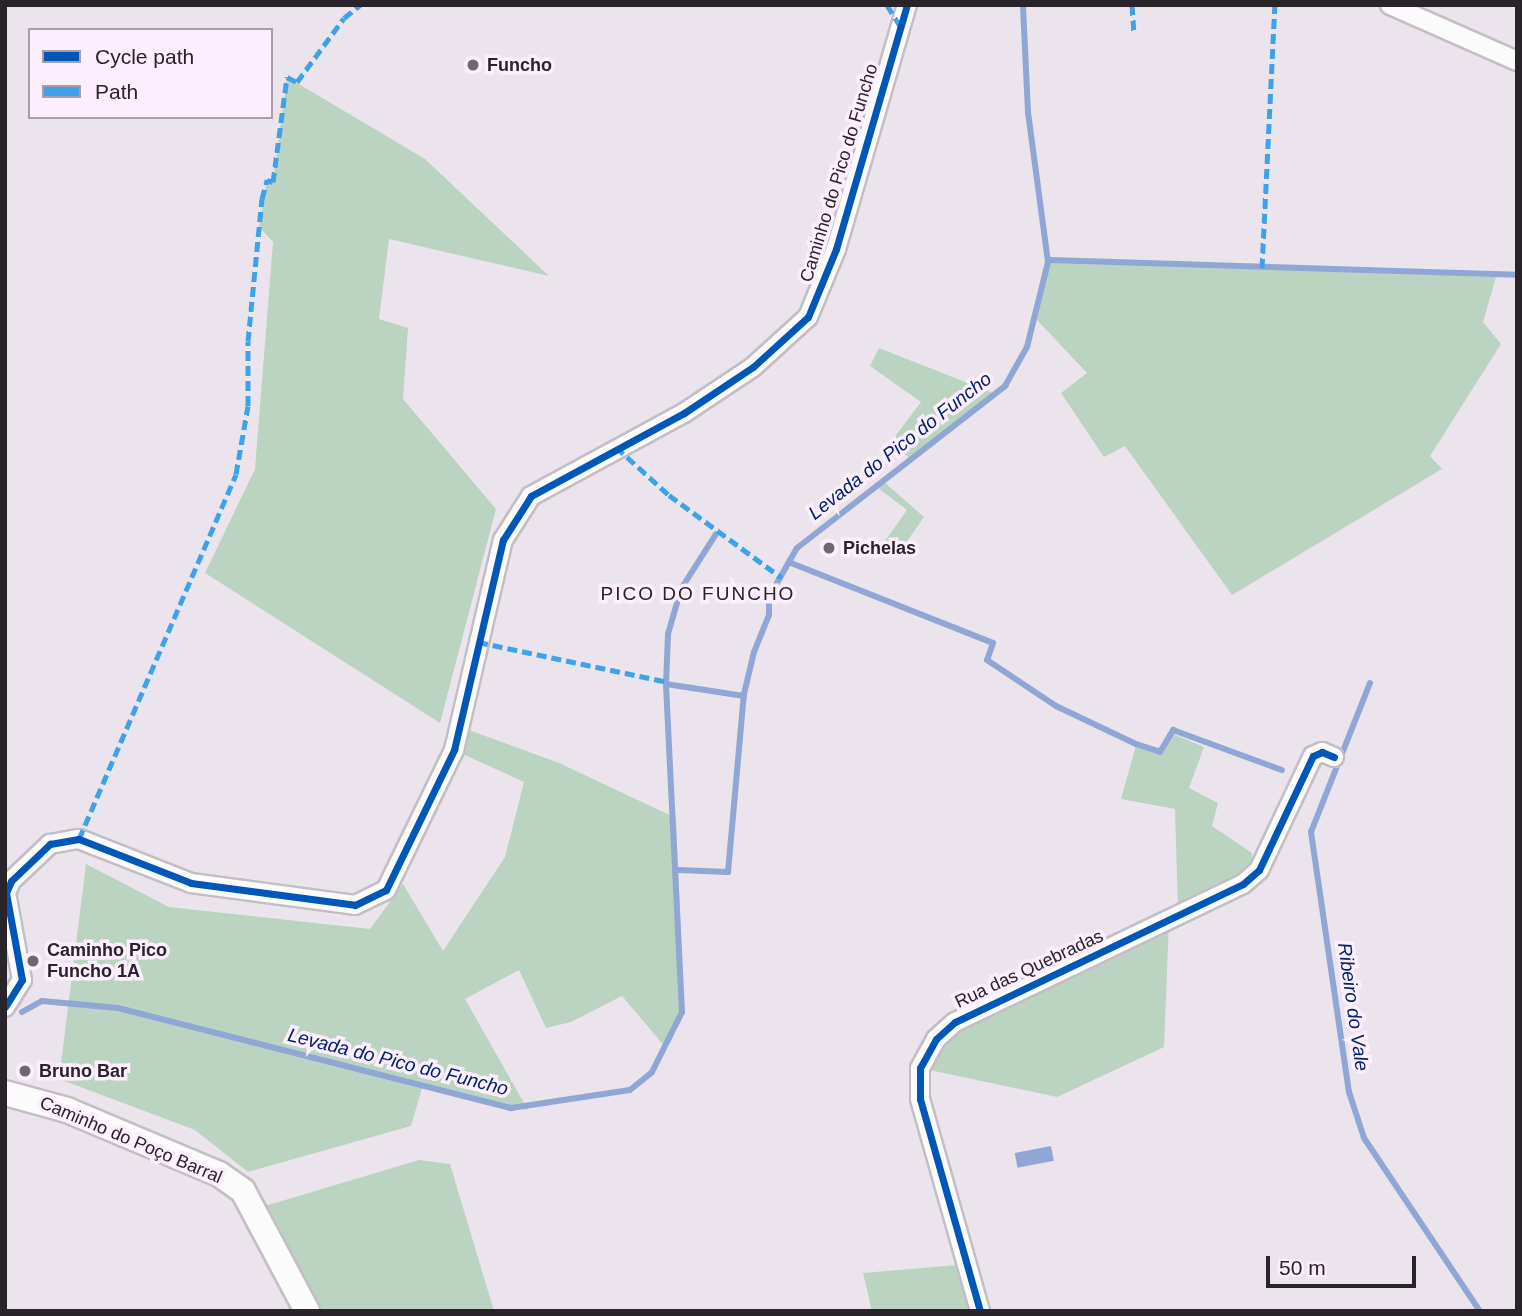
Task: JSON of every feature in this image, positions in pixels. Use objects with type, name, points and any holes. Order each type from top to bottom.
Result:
[{"type":"street","name":"Caminho do Pico do Funcho","points":[[5,1007],[22,980],[6,893],[11,881],[50,844],[79,839],[191,883],[355,905],[386,890],[454,750],[503,540],[531,496],[673,419],[752,367],[808,317],[836,249],[907,5]]},
{"type":"street","points":[[1390,5],[1517,61]]},
{"type":"street","name":"Rua das Quebradas","points":[[980,1311],[920,1099],[920,1068],[936,1039],[955,1022],[1243,884],[1259,870],[1313,756],[1322,752],[1334,757]]},
{"type":"street","name":"Caminho do Poço Barral","points":[[5,1093],[67,1110],[219,1174],[235,1185],[270,1234],[307,1311]]},
{"type":"green space","points":[[287,77],[425,159],[549,276],[389,239],[379,319],[408,328],[403,399],[496,509],[440,723],[205,573],[255,469],[273,242],[259,227],[267,180],[273,182]]},
{"type":"green space","points":[[1050,261],[1496,277],[1483,322],[1501,344],[1430,456],[1442,469],[1232,595],[1125,446],[1104,457],[1061,393],[1087,373],[1037,320]]},
{"type":"green space","points":[[879,348],[998,395],[911,459],[890,443],[921,402],[870,366]]},
{"type":"green space","points":[[884,482],[924,517],[901,550],[885,541],[907,510],[878,488]]},
{"type":"green space","points":[[458,726],[559,763],[676,818],[684,1013],[666,1048],[622,996],[571,1022],[546,1028],[519,970],[465,999],[528,1110],[422,1088],[411,1126],[248,1172],[195,1130],[59,1079],[86,864],[169,907],[370,929],[403,884],[443,951],[505,857],[524,782],[454,750]]},
{"type":"green space","points":[[1168,732],[1204,747],[1189,788],[1218,803],[1212,826],[1252,853],[1251,865],[1178,909],[1175,809],[1121,799],[1137,742],[1159,750]]},
{"type":"green space","points":[[1169,920],[1164,1047],[1057,1097],[920,1068],[936,1039]]},
{"type":"green space","points":[[419,1160],[450,1164],[494,1311],[318,1311],[265,1206]]},
{"type":"green space","points":[[969,1264],[980,1311],[872,1311],[863,1273]]},
{"type":"water","points":[[1051,1146],[1054,1161],[1018,1168],[1015,1153]]},
{"type":"waterway","name":"Levada do Pico do Funcho","points":[[678,870],[728,872],[744,694],[754,652],[769,615],[769,597],[797,548],[1005,386],[1027,347],[1048,262],[1028,112],[1023,5]]},
{"type":"waterway","points":[[1050,260],[1517,275]]},
{"type":"waterway","points":[[666,684],[668,634],[681,589],[716,534]]},
{"type":"waterway","points":[[791,563],[993,643],[987,660],[1056,706],[1136,744],[1160,752],[1173,730],[1282,770]]},
{"type":"waterway","name":"Ribeiro do Vale","points":[[1370,683],[1311,832],[1349,1092],[1364,1138],[1480,1311]]},
{"type":"waterway","name":"Levada do Pico do Funcho","points":[[22,1012],[42,1001],[118,1008],[511,1108],[630,1090],[652,1072],[682,1012],[666,684],[744,696]]},
{"type":"marked path","points":[[79,839],[236,474],[248,406],[248,341],[262,199],[267,180],[273,182],[287,77],[297,82],[344,18],[360,5]]},
{"type":"marked path","points":[[887,5],[900,26]]},
{"type":"marked path","points":[[1132,5],[1134,32]]},
{"type":"marked path","points":[[1262,268],[1275,5]]},
{"type":"marked path","points":[[616,447],[669,495],[782,578]]},
{"type":"marked path","points":[[478,642],[667,682]]},
{"type":"cycle path","points":[[5,1007],[22,980],[6,893],[11,881],[50,844],[79,839],[191,883],[355,905],[386,890],[454,750],[503,540],[531,496],[684,413],[753,367],[808,317],[836,249],[907,5]]},
{"type":"cycle path","points":[[980,1311],[920,1099],[920,1068],[936,1039],[955,1022],[1243,884],[1259,870],[1313,756],[1322,752],[1334,757]]},
{"type":"place","name":"Funcho","points":[[473,65]]},
{"type":"place","name":"Pichelas","points":[[829,548]]},
{"type":"place","name":"Caminho Pico Funcho 1A","points":[[33,961]]},
{"type":"place","name":"Bruno Bar","points":[[25,1071]]},
{"type":"district","name":"PICO DO FUNCHO","points":[[698,594]]}]
